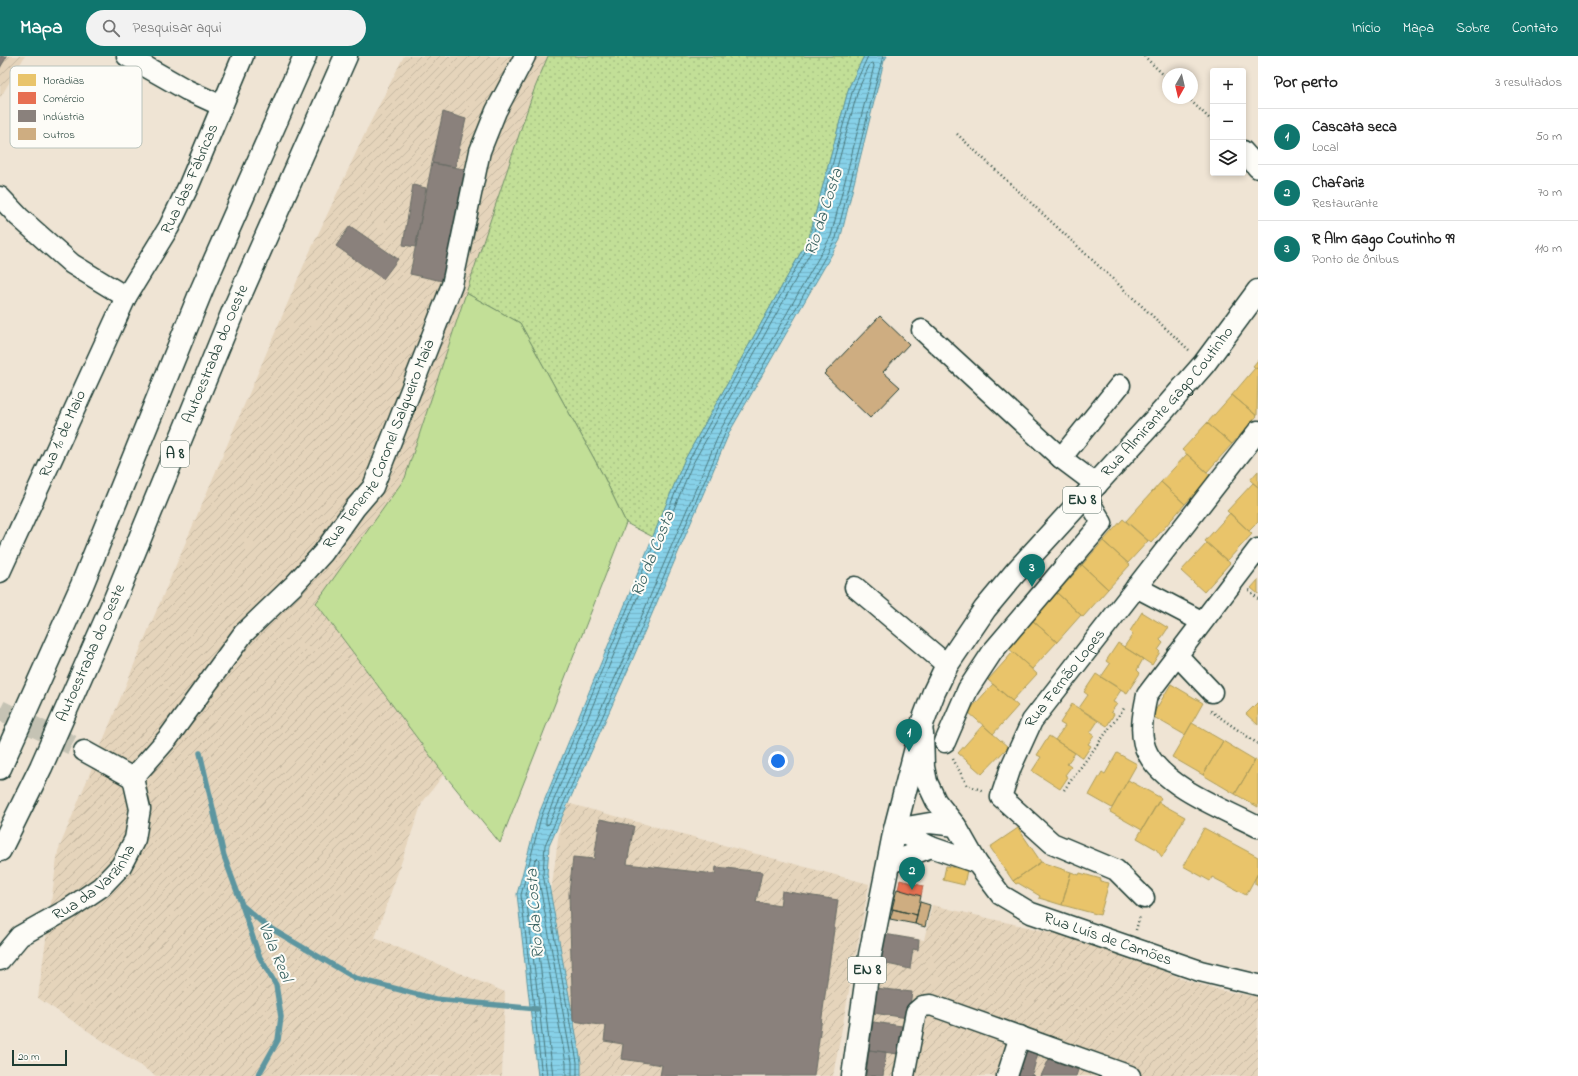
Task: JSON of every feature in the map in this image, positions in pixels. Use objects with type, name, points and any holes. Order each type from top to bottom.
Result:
[{"type":"main road","name":"A 8","points":[[0,768],[82,585],[202,289],[305,56]]},
{"type":"main road","name":"Autoestrada do Oeste","points":[[0,850],[41,767],[115,599],[234,309],[346,56]]},
{"type":"main road","name":"Rua Almirante Gago Coutinho","points":[[853,1076],[870,955],[895,829],[923,721],[934,692],[947,665],[985,609],[1015,573],[1204,364],[1258,291]]},
{"type":"street","points":[[127,56],[187,90],[222,106]]},
{"type":"street","name":"Rua das Fábricas","points":[[126,296],[169,227],[189,185],[244,56]]},
{"type":"street","name":"Rua Tenente Coronel Salgueiro Maia","points":[[133,778],[168,738],[238,640],[294,586],[324,552],[355,508],[373,487],[452,285],[480,151],[496,112],[525,56]]},
{"type":"street","points":[[1246,154],[1258,168]]},
{"type":"street","points":[[0,197],[19,217],[72,264],[126,296]]},
{"type":"street","name":"Rua 1º de Maio","points":[[0,572],[126,296]]},
{"type":"street","points":[[922,330],[1061,458],[1091,490],[1102,523],[993,651],[968,689],[945,742]]},
{"type":"street","points":[[1061,458],[1120,385]]},
{"type":"street","name":"Rua Fernão Lopes","points":[[1001,797],[1011,767],[1032,721],[1258,431]]},
{"type":"street","points":[[1258,549],[1201,621],[1178,655],[1147,694],[1142,719],[1143,739],[1147,754],[1158,769],[1173,783],[1258,827]]},
{"type":"street","points":[[855,587],[947,665]]},
{"type":"street","points":[[1136,587],[1201,621]]},
{"type":"street","points":[[1178,655],[1211,701]]},
{"type":"street","name":"Rua Luís de Camões","points":[[923,721],[924,767],[927,782],[936,801],[956,826],[977,863],[1001,895],[1031,914],[1132,947],[1200,972],[1258,985]]},
{"type":"street","points":[[84,751],[133,778]]},
{"type":"street","name":"Rua da Varzinha","points":[[0,960],[20,936],[70,908],[101,886],[121,866],[135,839],[140,809],[133,778]]},
{"type":"street","points":[[1001,797],[1052,843],[1116,870],[1144,898]]},
{"type":"street","points":[[895,829],[930,823],[956,826]]},
{"type":"street","points":[[895,829],[931,847],[977,863]]},
{"type":"street","points":[[888,864],[931,847]]},
{"type":"street","points":[[904,1076],[916,1012],[923,1006],[931,1005],[1130,1076]]},
{"type":"street","points":[[1007,1076],[1020,1036]]},
{"type":"path","points":[[1144,56],[1162,73]]},
{"type":"path","points":[[1194,104],[1210,119]]},
{"type":"path","points":[[957,134],[1204,364]]},
{"type":"path","points":[[1064,790],[1136,692],[1147,694]]},
{"type":"path","points":[[1211,701],[1258,744]]},
{"type":"path","points":[[945,742],[967,785],[1001,797]]},
{"type":"path","points":[[1132,947],[1144,898]]},
{"type":"shaded area","points":[[0,56],[25,56],[19,66],[10,66],[10,81],[0,98]]},
{"type":"shaded area","points":[[404,56],[548,56],[534,90],[405,478],[316,603],[444,774],[422,803],[375,938],[505,992],[502,1076],[156,1076],[38,998],[58,851],[147,633],[306,260],[368,127]]},
{"type":"shaded area","points":[[563,802],[869,884],[833,1076],[566,1076],[545,938]]},
{"type":"shaded area","points":[[932,905],[1100,944],[1185,980],[1223,991],[1258,997],[1258,1076],[863,1076],[881,933],[924,940]]},
{"type":"green space","points":[[548,56],[864,56],[849,87],[809,238],[684,461],[653,537],[626,523],[603,475],[520,323],[466,293],[534,90]]},
{"type":"green space","points":[[466,293],[520,323],[603,475],[626,523],[500,843],[444,774],[316,603],[405,478]]},
{"type":"water","name":"Rio da Costa","points":[[864,56],[887,56],[884,61],[840,240],[730,431],[631,663],[549,846],[547,874],[581,1062],[581,1076],[538,1076],[517,894],[538,816],[684,461],[809,238],[849,87]]},
{"type":"building: Moradias","points":[[1258,360],[1258,369],[1253,366]]},
{"type":"building: Moradias","points":[[1255,368],[1258,369],[1257,416],[1232,395]]},
{"type":"building: Moradias","points":[[1232,395],[1257,416],[1232,444],[1207,423]]},
{"type":"building: Moradias","points":[[1207,423],[1232,444],[1207,472],[1182,450]]},
{"type":"building: Moradias","points":[[1187,454],[1211,476],[1185,504],[1161,482]]},
{"type":"building: Moradias","points":[[1258,471],[1258,487],[1250,480]]},
{"type":"building: Moradias","points":[[1161,482],[1185,504],[1151,543],[1126,521]]},
{"type":"building: Moradias","points":[[1253,483],[1258,487],[1258,522],[1249,531],[1227,511]]},
{"type":"building: Moradias","points":[[1230,513],[1252,534],[1227,561],[1205,541]]},
{"type":"building: Moradias","points":[[1123,519],[1148,541],[1128,563],[1103,541]]},
{"type":"building: Moradias","points":[[1103,541],[1130,565],[1108,589],[1082,565]]},
{"type":"building: Moradias","points":[[1207,543],[1230,563],[1204,592],[1181,571]]},
{"type":"building: Moradias","points":[[1082,565],[1108,589],[1083,617],[1057,593]]},
{"type":"building: Moradias","points":[[1258,580],[1258,594],[1251,588]]},
{"type":"building: Moradias","points":[[1057,593],[1081,615],[1057,642],[1032,620]]},
{"type":"building: Moradias","points":[[1142,612],[1168,628],[1160,640],[1163,643],[1158,650],[1160,652],[1152,665],[1124,647],[1133,634],[1130,631]]},
{"type":"building: Moradias","points":[[1032,620],[1057,642],[1032,669],[1007,647]]},
{"type":"building: Moradias","points":[[1118,643],[1143,659],[1137,670],[1140,673],[1127,693],[1101,677],[1110,664],[1106,661]]},
{"type":"building: Moradias","points":[[1013,652],[1037,674],[1012,701],[988,680]]},
{"type":"building: Moradias","points":[[1096,674],[1121,690],[1113,702],[1117,704],[1111,712],[1114,714],[1107,726],[1079,708],[1088,695],[1084,692]]},
{"type":"building: Moradias","points":[[993,684],[1018,706],[993,734],[968,712]]},
{"type":"building: Moradias","points":[[1171,684],[1203,703],[1185,735],[1152,716]]},
{"type":"building: Moradias","points":[[1258,702],[1258,725],[1246,714]]},
{"type":"building: Moradias","points":[[1072,704],[1098,721],[1090,733],[1094,736],[1088,744],[1091,746],[1083,758],[1055,740],[1065,726],[1060,723]]},
{"type":"building: Moradias","points":[[1192,723],[1223,741],[1203,775],[1172,757]]},
{"type":"building: Moradias","points":[[983,725],[1008,747],[982,774],[958,753]]},
{"type":"building: Moradias","points":[[1049,736],[1075,753],[1067,764],[1071,767],[1065,775],[1068,777],[1060,789],[1032,771],[1041,757],[1037,755]]},
{"type":"building: Moradias","points":[[1223,741],[1255,760],[1235,794],[1203,775]]},
{"type":"building: Moradias","points":[[1117,753],[1137,764],[1112,808],[1089,795],[1102,772],[1105,774]]},
{"type":"building: Moradias","points":[[1255,760],[1258,761],[1258,807],[1235,794]]},
{"type":"building: Moradias","points":[[1128,780],[1161,798],[1142,830],[1110,812]]},
{"type":"building: Moradias","points":[[1158,802],[1185,817],[1162,857],[1156,849],[1137,838]]},
{"type":"building: Moradias","points":[[1018,828],[1041,862],[1013,881],[990,847]]},
{"type":"building: Moradias","points":[[1204,828],[1258,857],[1258,873],[1246,895],[1212,877],[1210,881],[1183,866]]},
{"type":"building: Moradias","points":[[1041,862],[1071,872],[1062,905],[1039,898],[1040,896],[1013,881]]},
{"type":"building: Moradias","points":[[946,866],[967,870],[964,885],[943,880]]},
{"type":"building: Moradias","points":[[1071,872],[1101,879],[1100,881],[1109,883],[1100,915],[1062,905]]},
{"type":"building: Moradias","points":[[1258,873],[1258,886],[1255,884],[1255,879]]},
{"type":"building: Comércio","points":[[900,880],[923,886],[921,896],[898,890]]},
{"type":"building: Indústria","points":[[0,56],[7,56],[0,68]]},
{"type":"building: Indústria","points":[[443,112],[466,119],[455,167],[432,163]]},
{"type":"building: Indústria","points":[[432,163],[469,170],[447,282],[410,274]]},
{"type":"building: Indústria","points":[[413,185],[426,188],[416,247],[403,245]]},
{"type":"building: Indústria","points":[[350,226],[398,259],[383,279],[336,246]]},
{"type":"building: Indústria","points":[[600,819],[634,826],[627,864],[715,874],[716,867],[762,872],[756,902],[780,906],[782,891],[838,900],[814,1076],[660,1076],[662,1065],[621,1059],[623,1044],[604,1041],[606,1026],[573,1021],[569,893],[573,857],[594,859]]},
{"type":"building: Indústria","points":[[884,934],[919,940],[918,950],[913,949],[910,969],[878,962]]},
{"type":"building: Indústria","points":[[875,988],[912,992],[908,1018],[873,1013]]},
{"type":"building: Indústria","points":[[873,1022],[902,1026],[898,1054],[869,1050]]},
{"type":"building: Indústria","points":[[1023,1047],[1038,1053],[1032,1075],[1035,1076],[1015,1076]]},
{"type":"building: Indústria","points":[[869,1050],[886,1052],[883,1076],[866,1076]]},
{"type":"building: Indústria","points":[[1049,1059],[1078,1070],[1076,1076],[1041,1076]]},
{"type":"building: Outros","points":[[880,316],[909,344],[883,372],[900,387],[870,418],[824,374]]},
{"type":"building: Outros","points":[[897,889],[921,896],[917,915],[892,909]]},
{"type":"building: Outros","points":[[920,902],[930,905],[925,927],[915,924]]},
{"type":"building: Outros","points":[[893,909],[917,915],[915,924],[890,919]]},
{"type":"waterway","points":[[200,753],[224,856],[242,905],[265,925],[355,978],[435,999],[537,1009]]},
{"type":"waterway","name":"Vala Real","points":[[242,905],[259,956],[276,985],[281,1017],[278,1040],[258,1076]]},
{"type":"tunnel","points":[[0,710],[84,751]]},
{"type":"place","name":"R Alm Gago Coutinho 99","points":[[1032,587]]},
{"type":"place","name":"Cascata seca","points":[[909,752]]},
{"type":"place","name":"Chafariz","points":[[912,890]]}]
